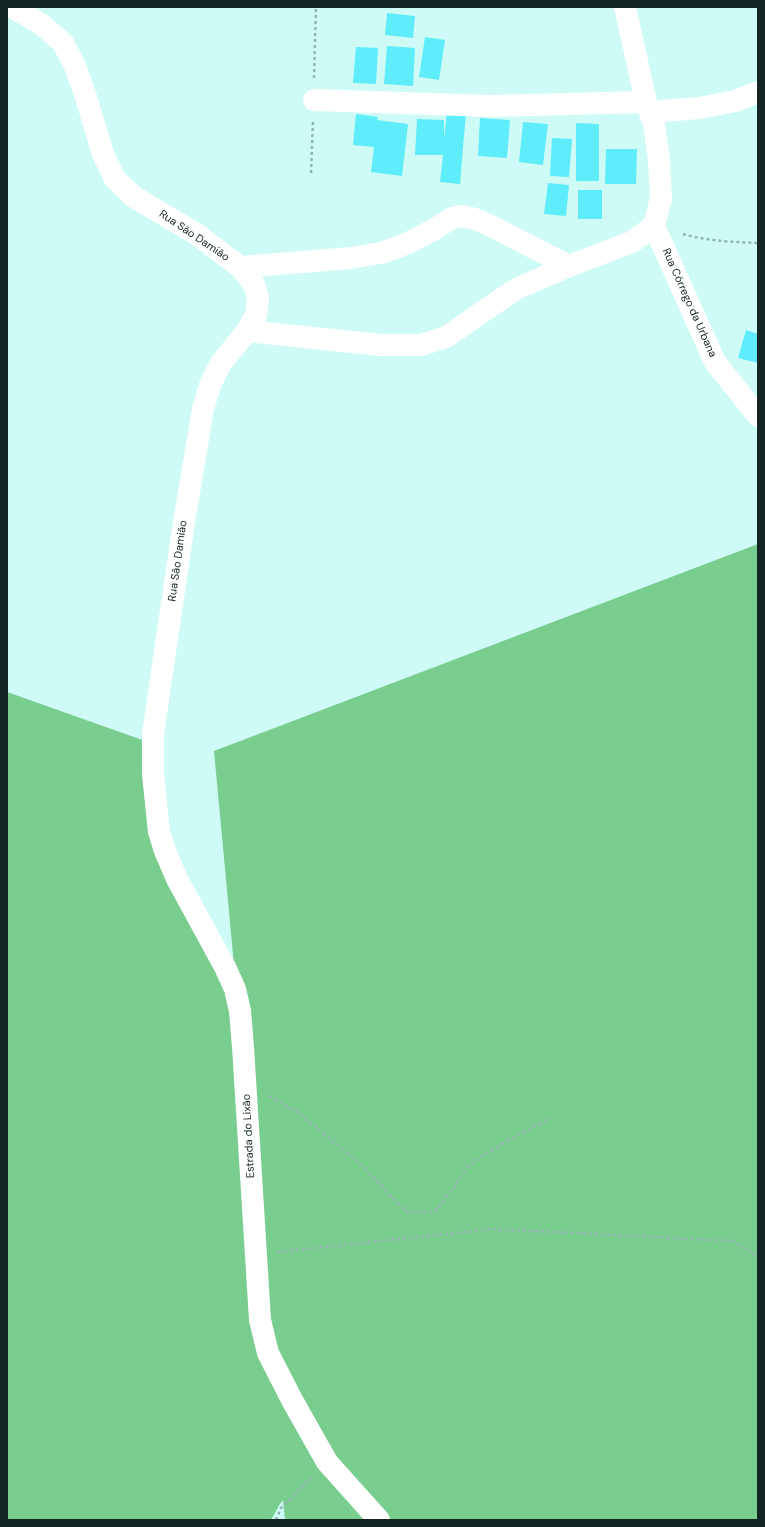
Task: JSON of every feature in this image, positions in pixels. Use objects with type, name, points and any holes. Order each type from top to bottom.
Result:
[{"type":"street","name":"Rua São Damião","points":[[12,7],[42,24],[63,43],[75,66],[86,96],[102,154],[115,179],[134,197],[198,235],[240,267],[254,284],[258,298],[256,315],[247,331],[221,363],[210,385],[203,409],[184,522],[153,734]]},
{"type":"street","points":[[247,331],[381,345],[422,345],[446,337],[516,289],[569,266],[632,242],[654,226],[661,198],[660,160],[654,124],[648,107],[625,7]]},
{"type":"street","points":[[314,100],[489,106],[699,108],[735,101],[758,92]]},
{"type":"street","points":[[240,267],[351,258],[385,252],[410,242],[452,218],[462,216],[475,219],[489,225],[569,266]]},
{"type":"street","name":"Rua Córrego da Urbana","points":[[654,226],[715,362],[758,416]]},
{"type":"street","name":"Estrada do Lixão","points":[[153,734],[153,774],[159,832],[177,880],[225,967],[235,989],[240,1011],[260,1320],[268,1353],[292,1400],[327,1462],[379,1520]]},
{"type":"path","points":[[654,226],[692,237],[758,243]]},
{"type":"path","points":[[245,1083],[296,1111],[357,1161],[408,1213],[435,1212],[469,1165],[504,1143],[550,1118]]},
{"type":"path","points":[[256,1255],[494,1229],[733,1241],[758,1256]]},
{"type":"path","points":[[276,1520],[281,1508],[327,1462]]},
{"type":"green space","points":[[758,544],[758,1520],[285,1520],[283,1500],[271,1520],[7,1520],[7,692],[148,742],[158,861],[234,994],[271,1361],[214,751]]},
{"type":"building","points":[[387,13],[415,16],[413,38],[385,35]]},
{"type":"building","points":[[425,37],[445,40],[439,80],[419,77]]},
{"type":"building","points":[[387,46],[415,48],[413,86],[384,84]]},
{"type":"building","points":[[356,47],[378,48],[376,84],[353,83]]},
{"type":"building","points":[[447,110],[466,112],[460,184],[440,182],[443,155],[415,155],[417,119],[444,120],[444,140]]},
{"type":"building","points":[[356,114],[378,117],[377,120],[408,124],[402,176],[371,172],[374,147],[353,145]]},
{"type":"building","points":[[480,118],[510,120],[507,158],[478,156]]},
{"type":"building","points":[[523,122],[548,124],[543,165],[519,162]]},
{"type":"building","points":[[576,123],[599,124],[599,181],[576,181]]},
{"type":"building","points":[[552,138],[572,139],[569,177],[550,176]]},
{"type":"building","points":[[606,149],[637,149],[636,184],[605,184]]},
{"type":"building","points":[[548,183],[569,185],[566,216],[544,214]]},
{"type":"building","points":[[578,190],[602,190],[602,219],[578,219]]},
{"type":"building","points":[[746,330],[758,334],[758,363],[738,358]]}]
